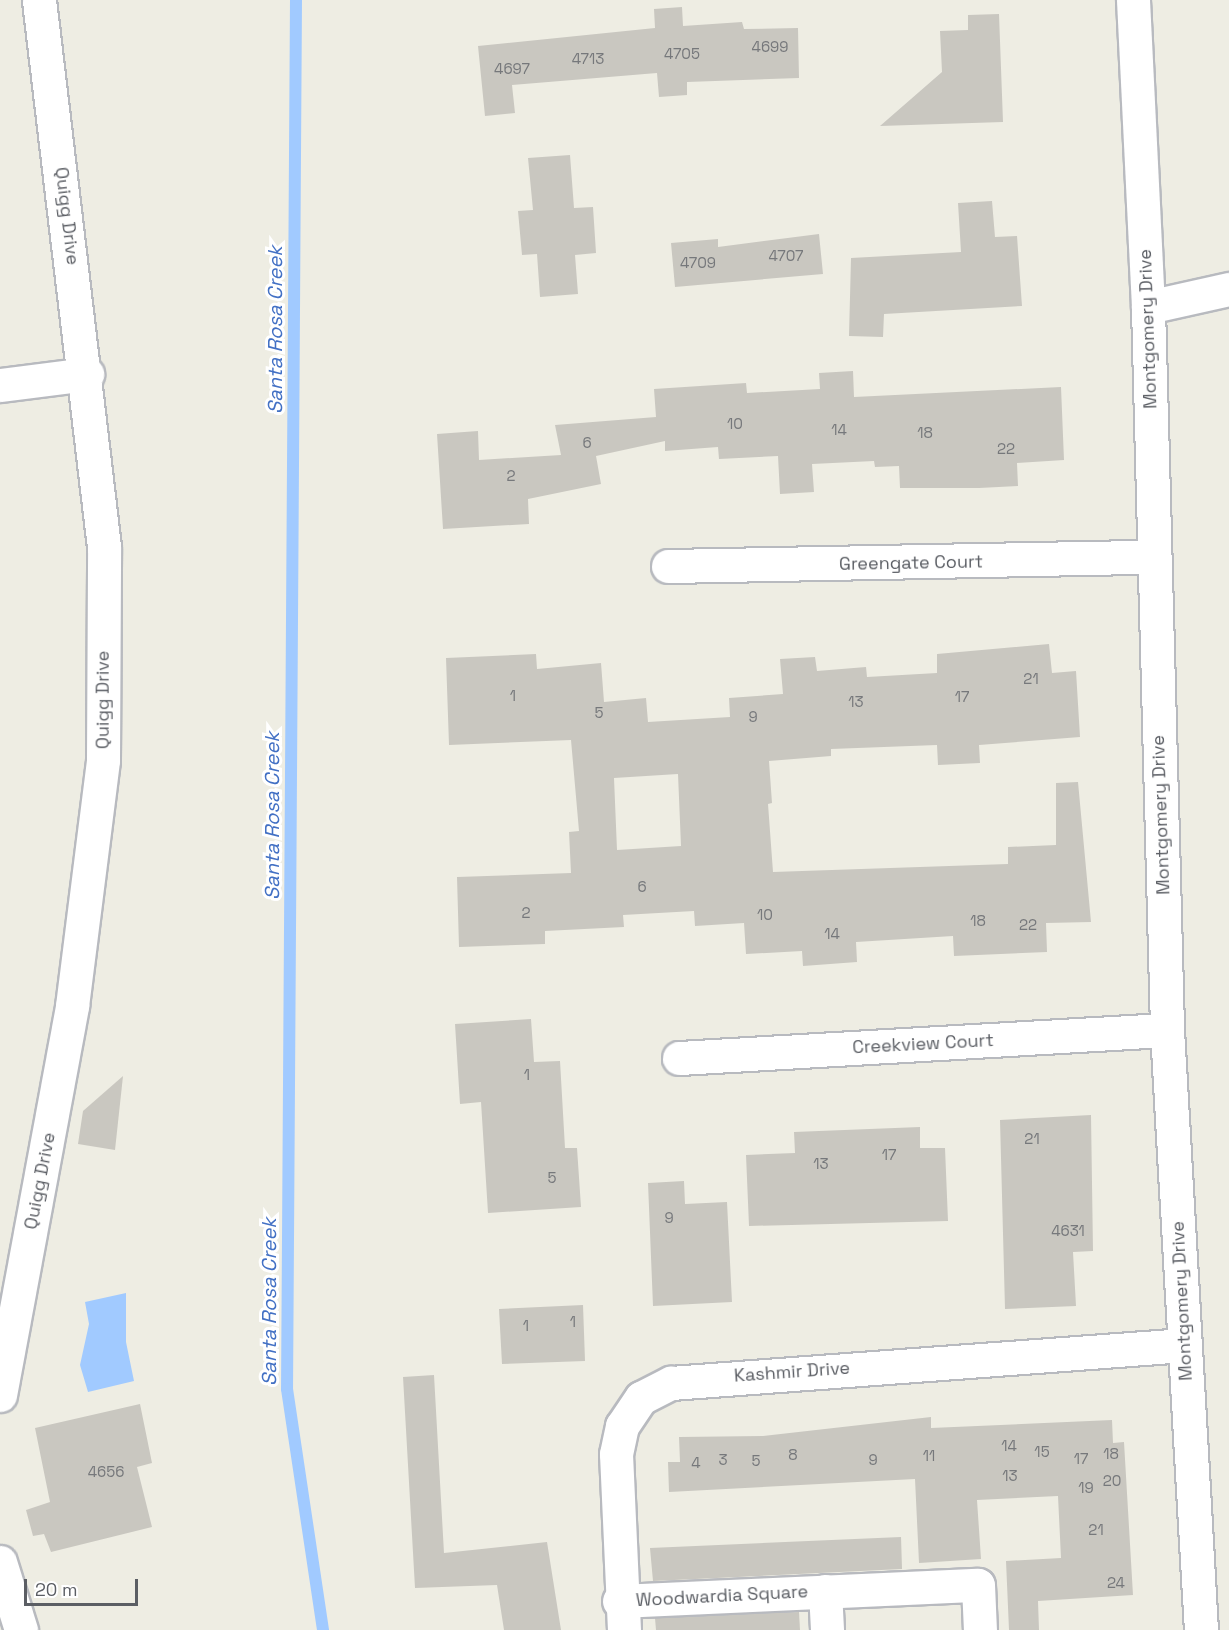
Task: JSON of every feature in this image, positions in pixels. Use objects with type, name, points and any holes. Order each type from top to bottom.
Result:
[{"type":"street","name":"Quigg Drive","points":[[0,1395],[72,1006],[103,760],[104,547],[87,374],[39,0]]},
{"type":"street","name":"Montgomery Drive","points":[[1133,0],[1148,307],[1167,1030],[1201,1630]]},
{"type":"street","points":[[1148,307],[1229,289]]},
{"type":"street","points":[[0,385],[87,374]]},
{"type":"street","name":"Greengate Court","points":[[668,566],[1154,557]]},
{"type":"street","name":"Creekview Court","points":[[679,1058],[1167,1030]]},
{"type":"street","name":"Kashmir Drive","points":[[621,1616],[616,1454],[622,1426],[641,1398],[671,1383],[1185,1345]]},
{"type":"street","points":[[0,1562],[21,1630]]},
{"type":"street","name":"Woodwardia Square","points":[[621,1616],[825,1592],[978,1585],[980,1630]]},
{"type":"street","name":"Woodwardia Square","points":[[825,1592],[827,1630]]},
{"type":"water","points":[[126,1293],[126,1342],[134,1381],[88,1392],[80,1365],[89,1324],[85,1302]]},
{"type":"building","points":[[682,7],[683,26],[742,22],[744,29],[798,28],[799,78],[687,82],[687,95],[659,97],[657,73],[512,85],[515,113],[485,116],[478,46],[655,28],[654,9]]},
{"type":"building","points":[[999,14],[1003,122],[880,126],[942,72],[940,31],[968,30],[968,15]]},
{"type":"building","points":[[570,155],[574,208],[593,207],[596,253],[575,255],[578,294],[540,297],[537,254],[522,255],[518,211],[533,210],[528,158]]},
{"type":"building","points":[[992,201],[995,237],[1017,236],[1022,306],[884,314],[883,337],[849,336],[851,258],[961,252],[958,203]]},
{"type":"building","points":[[819,234],[823,274],[675,287],[671,243],[718,239],[718,247]]},
{"type":"building","points":[[853,371],[854,397],[1061,387],[1064,460],[1017,463],[1018,486],[979,488],[900,488],[899,466],[875,467],[874,461],[812,464],[814,492],[780,494],[778,456],[719,459],[718,447],[665,451],[665,441],[596,456],[601,484],[528,499],[529,524],[443,529],[437,434],[478,431],[479,460],[561,455],[555,425],[656,417],[654,389],[746,383],[747,393],[820,389],[819,373]]},
{"type":"building","points":[[1049,644],[1052,673],[1076,671],[1080,737],[979,745],[980,763],[938,765],[937,745],[831,749],[831,756],[769,761],[772,803],[768,804],[773,872],[1008,864],[1008,847],[1056,845],[1056,783],[1078,782],[1091,922],[1046,923],[1047,952],[954,956],[953,936],[856,942],[857,962],[803,966],[802,951],[746,954],[744,923],[695,926],[694,911],[623,915],[624,927],[545,931],[545,944],[459,947],[457,877],[571,873],[569,832],[579,831],[571,740],[449,745],[446,658],[536,654],[537,669],[601,663],[604,702],[646,698],[648,722],[730,717],[729,698],[783,694],[780,659],[815,657],[817,671],[866,667],[867,677],[937,673],[937,654]],"holes":[[[678,774],[681,846],[617,850],[614,778]]]},
{"type":"building","points":[[531,1019],[534,1062],[560,1061],[565,1148],[577,1148],[581,1207],[488,1213],[481,1102],[460,1104],[455,1024]]},
{"type":"building","points":[[123,1076],[115,1150],[78,1144],[83,1111]]},
{"type":"building","points":[[1091,1115],[1093,1251],[1073,1252],[1076,1306],[1005,1309],[1000,1120]]},
{"type":"building","points":[[920,1127],[920,1148],[945,1148],[948,1221],[749,1226],[746,1155],[795,1153],[794,1132]]},
{"type":"building","points":[[684,1181],[685,1204],[727,1202],[732,1302],[653,1306],[648,1183]]},
{"type":"building","points":[[583,1305],[585,1361],[502,1364],[499,1309]]},
{"type":"building","points":[[434,1375],[444,1553],[547,1542],[561,1630],[504,1630],[497,1585],[415,1588],[403,1377]]},
{"type":"building","points":[[140,1404],[152,1463],[137,1467],[152,1527],[51,1552],[44,1534],[33,1536],[26,1510],[50,1502],[35,1428]]},
{"type":"building","points":[[931,1417],[931,1428],[1112,1420],[1113,1443],[1124,1442],[1133,1595],[1038,1601],[1039,1630],[1009,1630],[1006,1561],[1061,1558],[1058,1496],[977,1500],[981,1559],[919,1563],[915,1479],[669,1492],[668,1462],[680,1462],[679,1437],[763,1436]]},
{"type":"building","points":[[901,1537],[902,1569],[653,1581],[650,1548]]},
{"type":"building","points":[[799,1612],[800,1630],[656,1630],[655,1618]]},
{"type":"waterway","name":"Santa Rosa Creek","points":[[296,0],[287,1389],[323,1630]]}]
